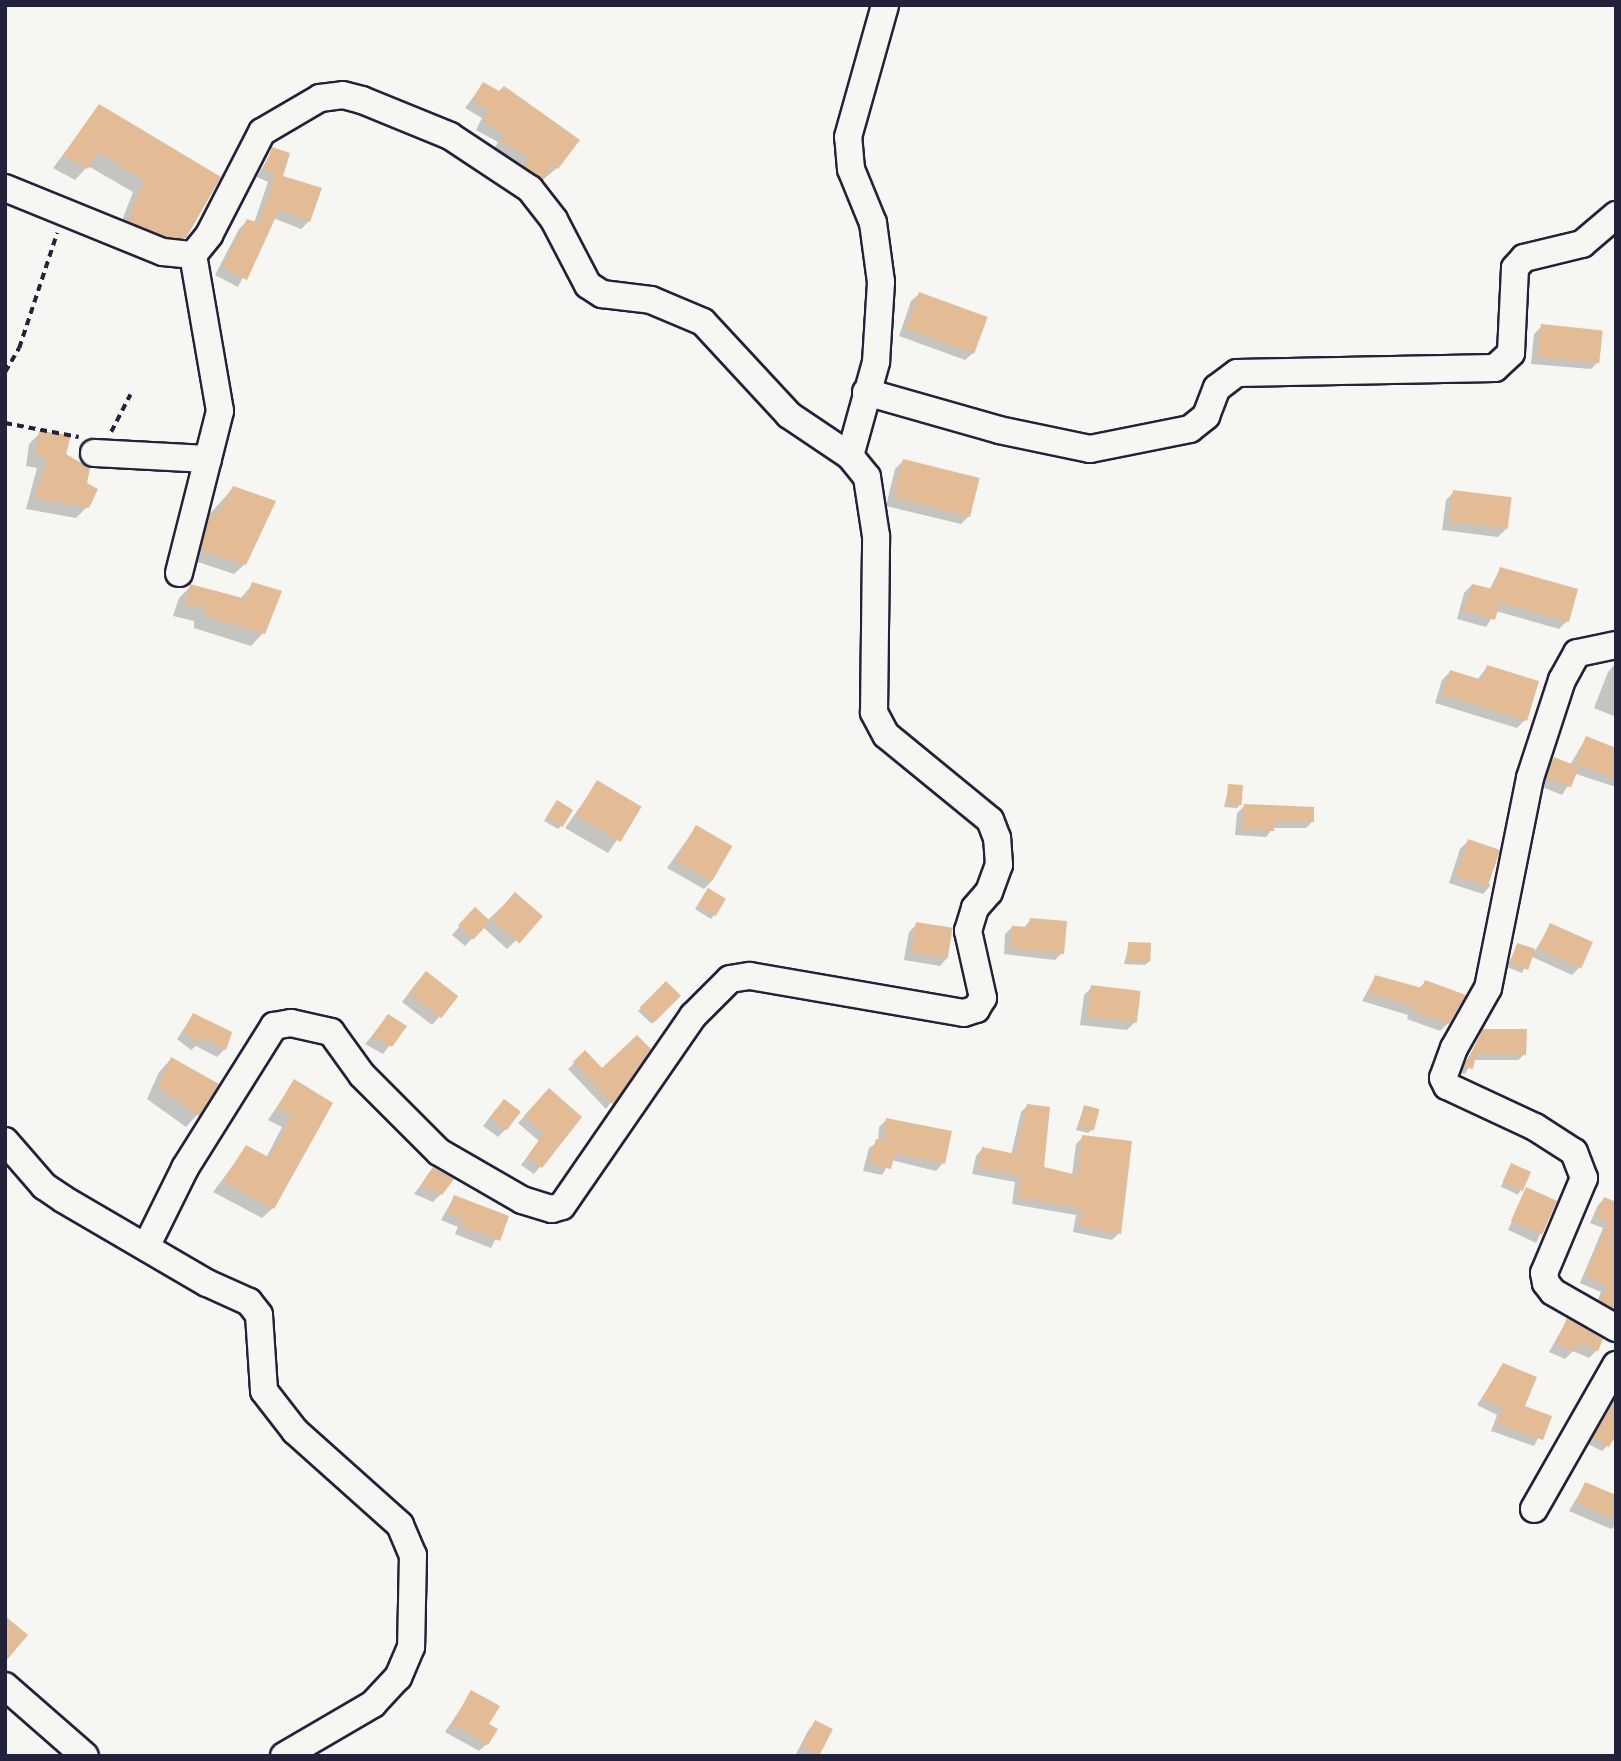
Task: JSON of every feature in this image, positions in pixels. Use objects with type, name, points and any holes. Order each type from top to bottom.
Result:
[{"type":"street","points":[[850,456],[876,362],[880,282],[873,223],[851,169],[848,137],[885,5]]},
{"type":"street","points":[[146,1245],[186,1168],[274,1026],[291,1023],[331,1032],[380,1095],[439,1152],[522,1200],[552,1209],[562,1206],[693,1016],[730,979],[750,976],[964,1013],[976,1009],[983,998],[968,931],[975,908],[989,892],[999,865],[997,838],[990,820],[886,735],[874,712],[876,536],[867,477],[850,456],[789,415],[703,322],[661,303],[601,294],[588,285],[554,220],[530,189],[450,136],[362,100],[344,96],[320,98],[262,132],[209,235],[193,255],[220,398],[208,459],[179,573]]},
{"type":"street","points":[[5,188],[163,252],[193,255]]},
{"type":"street","points":[[866,391],[999,430],[1090,449],[1189,429],[1206,416],[1217,388],[1237,373],[1495,368],[1511,353],[1515,268],[1524,258],[1582,244],[1616,215]]},
{"type":"street","points":[[94,453],[208,459]]},
{"type":"street","points":[[1616,645],[1577,653],[1562,680],[1530,778],[1488,988],[1454,1048],[1443,1078],[1447,1086],[1535,1127],[1574,1152],[1584,1178],[1544,1273],[1546,1283],[1553,1292],[1616,1328]]},
{"type":"street","points":[[5,1141],[44,1186],[207,1283],[249,1302],[259,1315],[264,1391],[295,1431],[400,1525],[413,1555],[411,1647],[398,1677],[373,1704],[284,1756]]},
{"type":"street","points":[[1534,1509],[1616,1365]]},
{"type":"street","points":[[5,1686],[85,1756]]},
{"type":"path","points":[[5,372],[19,348],[64,211]]},
{"type":"path","points":[[5,423],[85,439],[94,453],[115,426],[130,395]]},
{"type":"building","points":[[483,82],[499,91],[504,86],[580,140],[558,169],[553,165],[543,180],[523,166],[529,157],[500,141],[504,134],[483,121],[488,110],[472,100]]},
{"type":"building","points":[[99,104],[221,177],[186,238],[167,237],[128,221],[144,180],[97,152],[88,169],[63,155]]},
{"type":"building","points":[[272,147],[290,153],[283,176],[322,188],[310,222],[279,210],[247,280],[222,267],[247,219],[259,223],[275,174],[264,170]]},
{"type":"building","points":[[919,292],[988,317],[974,354],[906,329]]},
{"type":"building","points":[[1541,324],[1603,330],[1599,363],[1538,357]]},
{"type":"building","points":[[39,431],[71,435],[66,454],[90,468],[87,483],[98,489],[89,508],[35,498],[47,458],[36,455]]},
{"type":"building","points":[[903,459],[980,478],[970,517],[893,498]]},
{"type":"building","points":[[233,486],[276,501],[246,565],[201,550],[211,512],[217,515]]},
{"type":"building","points":[[1453,490],[1512,497],[1508,529],[1449,522]]},
{"type":"building","points":[[1500,567],[1578,589],[1569,622],[1500,603],[1495,620],[1464,611],[1472,584],[1493,589]]},
{"type":"building","points":[[252,582],[282,591],[265,634],[205,616],[206,609],[185,604],[190,584],[246,599]]},
{"type":"building","points":[[1487,665],[1539,681],[1527,721],[1442,695],[1450,670],[1482,680]]},
{"type":"building","points":[[1586,736],[1616,748],[1616,779],[1575,763]]},
{"type":"building","points":[[1554,757],[1579,767],[1571,788],[1546,777]]},
{"type":"building","points":[[597,780],[642,807],[620,842],[576,815]]},
{"type":"building","points":[[1228,784],[1243,785],[1242,805],[1227,804]]},
{"type":"building","points":[[557,800],[573,810],[563,827],[546,817]]},
{"type":"building","points":[[1244,804],[1314,807],[1314,822],[1275,822],[1274,831],[1241,829]]},
{"type":"building","points":[[696,825],[732,846],[712,882],[676,861]]},
{"type":"building","points":[[1468,839],[1500,850],[1487,887],[1455,876]]},
{"type":"building","points":[[708,888],[726,899],[716,916],[698,905]]},
{"type":"building","points":[[515,892],[543,916],[519,943],[491,919]]},
{"type":"building","points":[[475,907],[490,921],[473,940],[458,925]]},
{"type":"building","points":[[1030,918],[1067,921],[1064,954],[1010,948],[1012,926],[1029,927]]},
{"type":"building","points":[[916,922],[953,928],[948,958],[911,953]]},
{"type":"building","points":[[1550,923],[1593,942],[1581,969],[1538,949]]},
{"type":"building","points":[[1128,942],[1151,943],[1150,962],[1127,961]]},
{"type":"building","points":[[1517,943],[1535,949],[1528,970],[1510,964]]},
{"type":"building","points":[[426,971],[458,996],[441,1018],[409,993]]},
{"type":"building","points":[[1375,975],[1422,988],[1425,980],[1466,995],[1449,1024],[1413,1011],[1415,1007],[1369,993]]},
{"type":"building","points":[[666,981],[681,996],[655,1022],[640,1007]]},
{"type":"building","points":[[1091,985],[1141,991],[1137,1023],[1087,1017]]},
{"type":"building","points":[[193,1013],[232,1032],[226,1050],[205,1039],[201,1043],[184,1031]]},
{"type":"building","points":[[388,1014],[407,1026],[392,1047],[372,1036]]},
{"type":"building","points":[[1483,1029],[1527,1029],[1526,1055],[1476,1054],[1473,1069],[1464,1067]]},
{"type":"building","points":[[637,1035],[651,1049],[613,1105],[573,1062],[585,1050],[602,1068]]},
{"type":"building","points":[[171,1057],[219,1084],[199,1116],[158,1087]]},
{"type":"building","points":[[294,1079],[333,1103],[274,1209],[223,1181],[246,1145],[270,1158],[292,1116],[277,1108]]},
{"type":"building","points":[[549,1088],[582,1117],[542,1168],[527,1157],[544,1133],[524,1116]]},
{"type":"building","points":[[504,1099],[521,1112],[507,1130],[490,1117]]},
{"type":"building","points":[[1027,1104],[1050,1107],[1044,1167],[1077,1175],[1082,1135],[1132,1141],[1121,1234],[1079,1226],[1082,1209],[1018,1197],[1021,1176],[978,1168],[982,1147],[1016,1154]]},
{"type":"building","points":[[1084,1105],[1099,1109],[1094,1130],[1078,1126]]},
{"type":"building","points":[[886,1118],[952,1131],[945,1164],[895,1153],[891,1169],[869,1164],[876,1139],[885,1141]]},
{"type":"building","points":[[1511,1163],[1531,1172],[1523,1191],[1502,1182]]},
{"type":"building","points":[[433,1167],[454,1179],[442,1195],[420,1186]]},
{"type":"building","points":[[1526,1187],[1557,1201],[1542,1235],[1511,1221]]},
{"type":"building","points":[[454,1195],[509,1216],[500,1241],[461,1227],[464,1220],[447,1213]]},
{"type":"building","points":[[1604,1197],[1616,1202],[1616,1310],[1600,1301],[1606,1286],[1585,1276],[1608,1222],[1595,1217]]},
{"type":"building","points":[[1567,1318],[1603,1339],[1598,1351],[1579,1343],[1575,1352],[1556,1344]]},
{"type":"building","points":[[1503,1363],[1537,1377],[1525,1406],[1552,1416],[1543,1440],[1497,1424],[1503,1408],[1482,1398]]},
{"type":"building","points":[[1616,1397],[1616,1435],[1609,1447],[1593,1438]]},
{"type":"building","points":[[1585,1482],[1616,1495],[1616,1520],[1576,1503]]},
{"type":"building","points":[[5,1616],[28,1635],[5,1662]]},
{"type":"building","points":[[471,1690],[500,1706],[489,1724],[498,1729],[488,1745],[452,1724]]},
{"type":"building","points":[[815,1720],[833,1729],[819,1756],[801,1747]]}]
